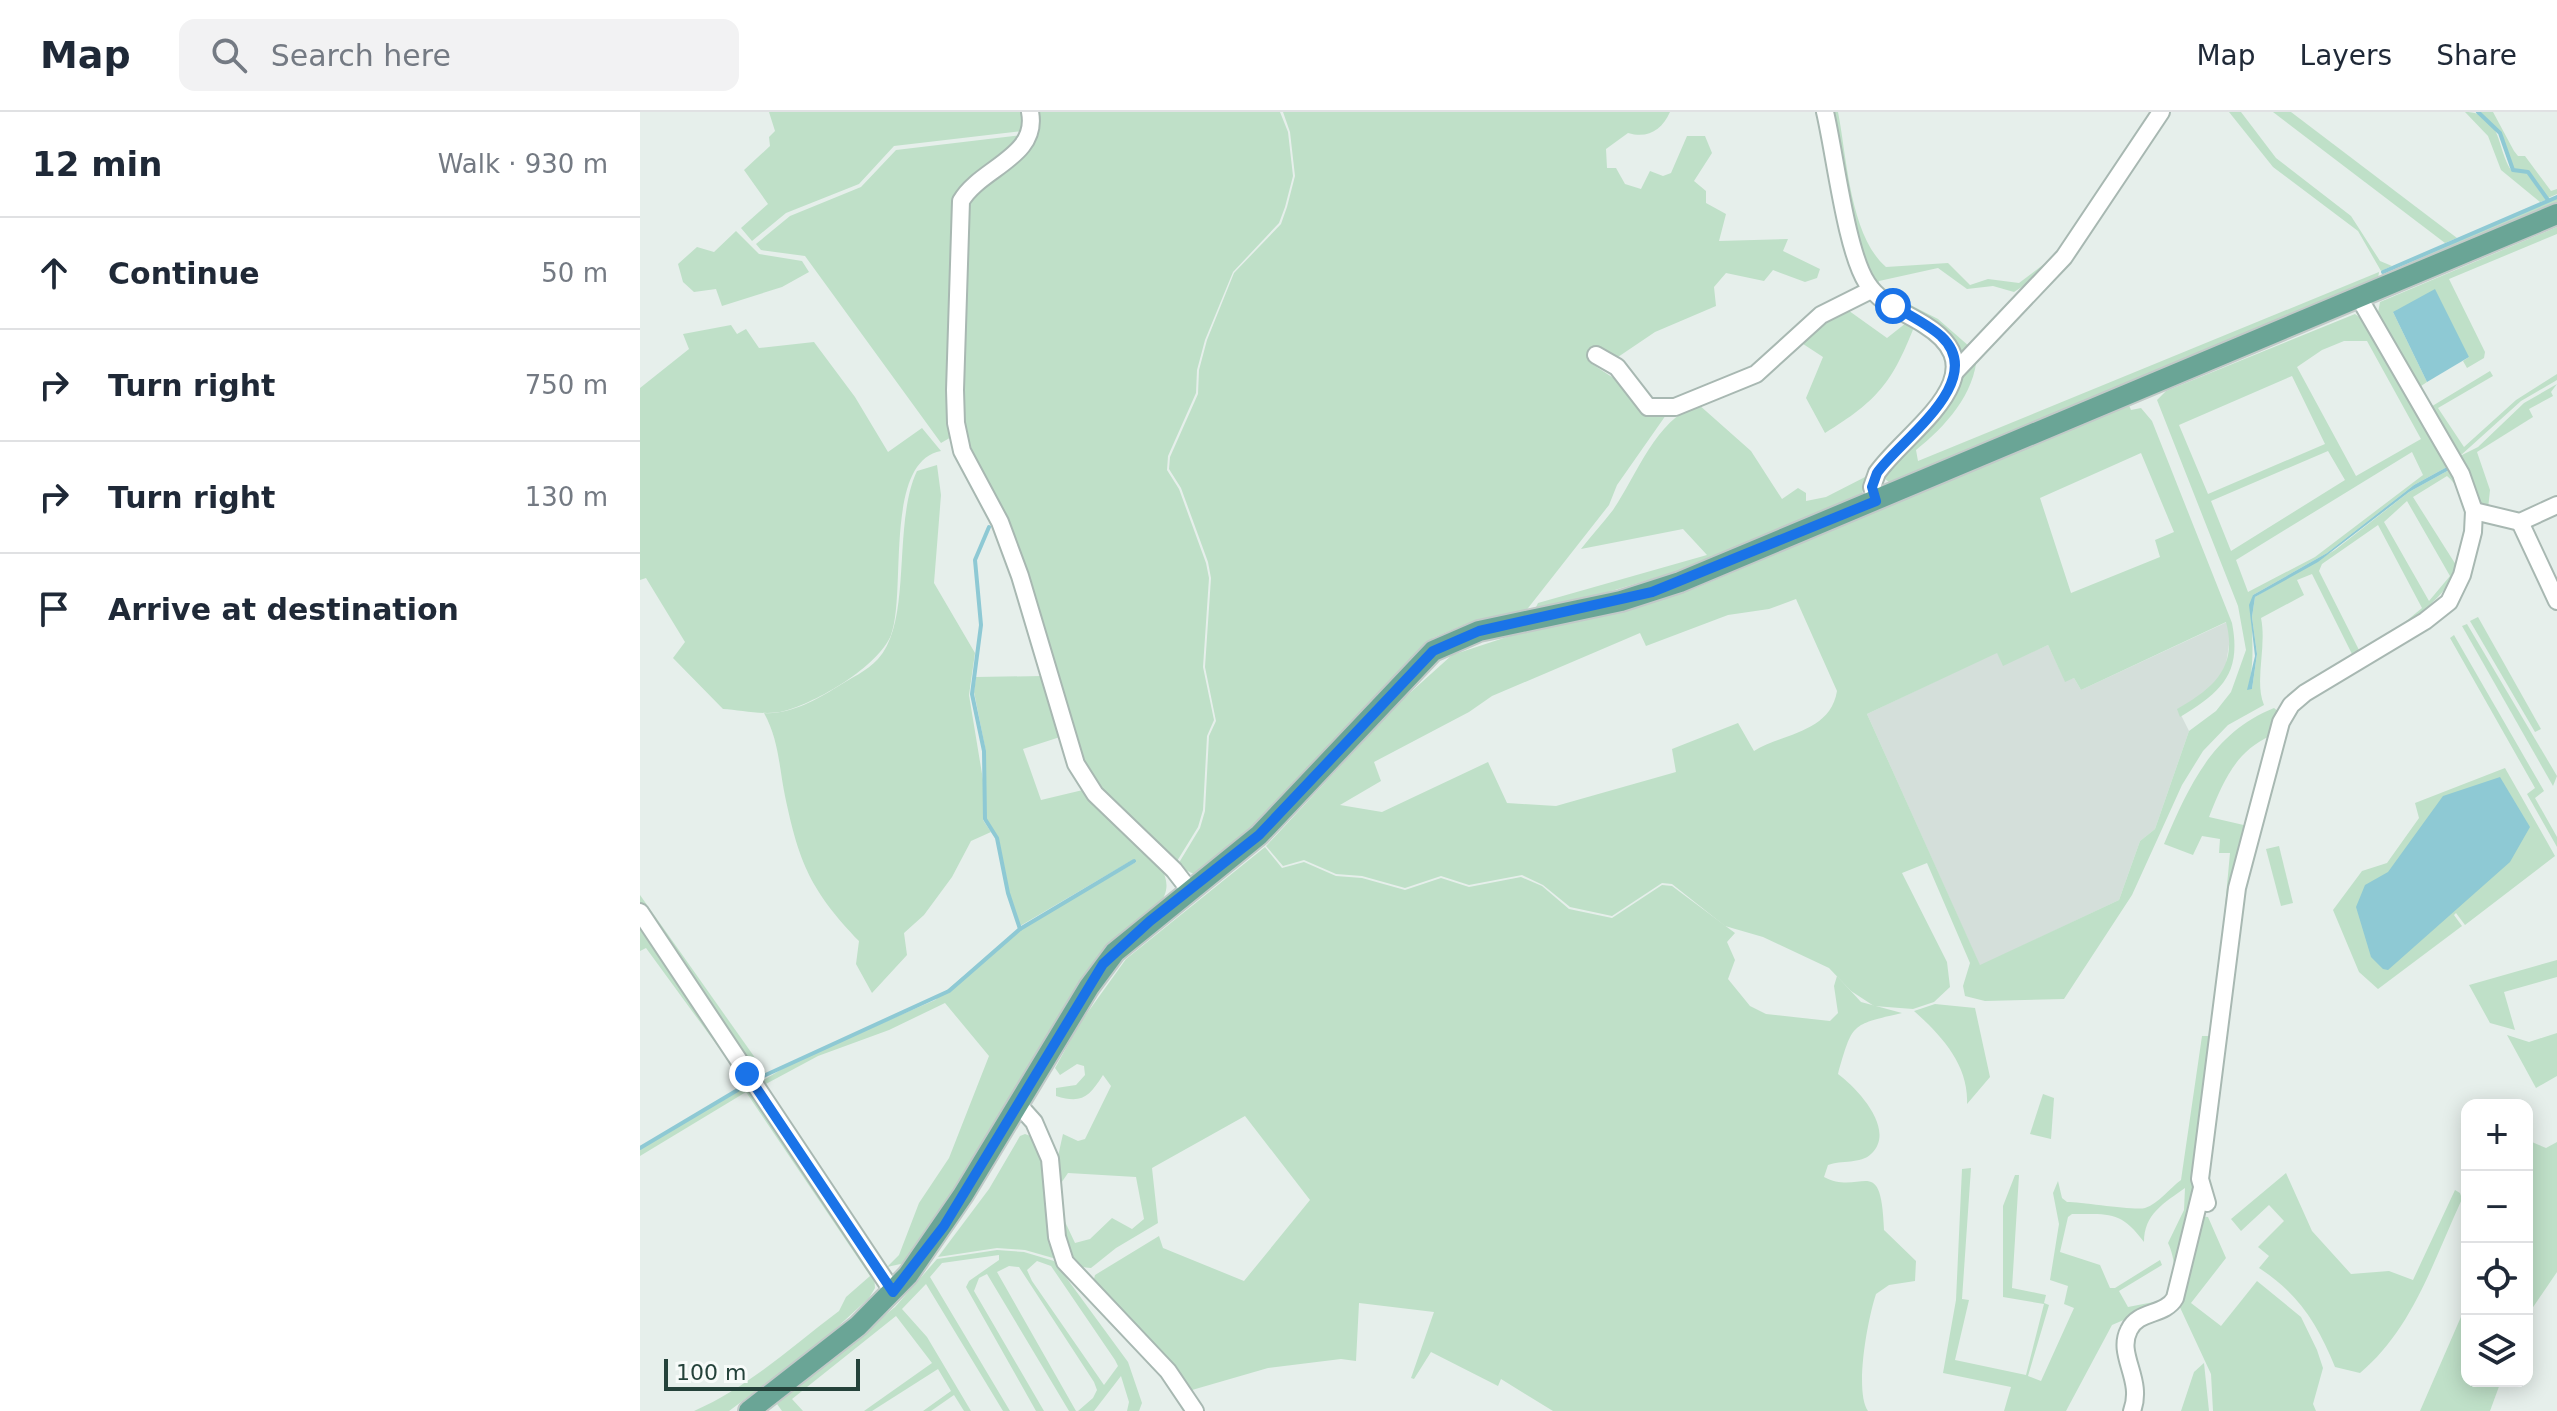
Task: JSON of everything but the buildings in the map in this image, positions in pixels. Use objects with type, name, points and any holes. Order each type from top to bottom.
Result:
[{"type":"main road","points":[[749,1411],[832,1348],[893,1292],[944,1226],[1103,964],[1150,921],[1191,892],[1259,835],[1415,667],[1448,642],[1479,631],[1652,592],[2557,214]]},
{"type":"street","points":[[1030,112],[1028,138],[1013,155],[975,182],[961,201],[955,390],[958,437],[971,470],[1000,522],[1020,576],[1076,764],[1095,794],[1174,870],[1191,892]]},
{"type":"street","points":[[1825,112],[1855,254],[1871,290],[1939,334],[1951,349],[1955,372]]},
{"type":"street","points":[[1876,501],[1872,487],[1877,473],[1940,404],[1955,372],[2064,257],[2161,112]]},
{"type":"street","points":[[1596,355],[1617,367],[1648,407],[1675,407],[1756,374],[1821,315],[1871,290]]},
{"type":"street","points":[[2207,1203],[2202,1164],[2237,888],[2281,722],[2291,705],[2305,693],[2425,621],[2449,602],[2469,552],[2474,511],[2461,474],[2358,296]]},
{"type":"street","points":[[2474,511],[2520,522],[2557,505]]},
{"type":"street","points":[[2520,522],[2557,601]]},
{"type":"street","points":[[640,912],[893,1292]]},
{"type":"street","points":[[1017,1103],[1034,1122],[1050,1159],[1057,1237],[1065,1262],[1168,1371],[1195,1411]]},
{"type":"street","points":[[2132,1411],[2137,1386],[2129,1363],[2126,1335],[2137,1319],[2163,1310],[2175,1298],[2203,1186]]},
{"type":"shaded area","points":[[2227,622],[2230,638],[2225,671],[2204,694],[2178,709],[2189,731],[2155,829],[2140,841],[2119,900],[1980,966],[1867,714],[1997,652],[2003,665],[2048,645],[2065,681],[2074,678],[2081,690]]},
{"type":"green space","points":[[769,112],[1025,112],[1023,131],[894,146],[859,184],[786,213],[752,241],[741,228],[768,204],[744,170],[770,146],[769,137],[775,131]]},
{"type":"green space","points":[[1035,112],[1280,112],[1288,132],[1293,176],[1285,207],[1279,223],[1233,272],[1205,340],[1197,370],[1196,393],[1168,456],[1167,470],[1179,489],[1209,578],[1203,667],[1214,720],[1207,736],[1203,810],[1198,827],[1174,866],[1100,788],[1082,764],[974,465],[961,417],[966,297],[963,228],[967,196],[1015,162]]},
{"type":"green space","points":[[1283,112],[1670,112],[1654,132],[1642,135],[1628,133],[1606,149],[1607,168],[1616,168],[1625,184],[1641,189],[1650,171],[1663,176],[1671,173],[1687,136],[1705,136],[1712,153],[1694,181],[1706,191],[1706,203],[1726,214],[1719,241],[1788,239],[1783,251],[1820,269],[1817,278],[1805,282],[1773,270],[1764,281],[1726,273],[1714,287],[1716,306],[1655,332],[1618,357],[1600,348],[1593,353],[1592,364],[1615,379],[1632,399],[1666,415],[1617,485],[1609,505],[1525,612],[1466,624],[1433,638],[1242,839],[1196,875],[1177,866],[1200,828],[1205,811],[1209,736],[1216,721],[1205,667],[1211,578],[1181,488],[1169,469],[1170,457],[1198,394],[1199,370],[1207,340],[1234,273],[1281,224],[1287,207],[1295,176],[1290,132]]},
{"type":"green space","points":[[1831,112],[1838,112],[1857,216],[1874,253],[1886,267],[1948,263],[1970,285],[1988,279],[2019,283],[2052,258],[2073,232],[2047,266],[2014,292],[1993,286],[1967,289],[1938,268],[1879,281],[1878,286],[1885,292],[1938,319],[1970,347],[1963,354],[1948,334],[1896,304],[1875,284],[1857,239]]},
{"type":"green space","points":[[2229,112],[2241,112],[2276,158],[2351,216],[2380,261],[2392,266],[2381,271],[2358,231],[2273,167]]},
{"type":"green space","points":[[2273,112],[2291,112],[2457,238],[2445,243]]},
{"type":"green space","points":[[2465,112],[2486,118],[2497,134],[2512,171],[2527,173],[2546,200],[2540,202],[2501,170],[2488,136]]},
{"type":"green space","points":[[2480,112],[2493,112],[2514,151],[2518,156],[2525,156],[2551,191],[2557,189],[2557,194],[2548,198],[2529,171],[2513,169],[2501,133]]},
{"type":"green space","points":[[1022,135],[965,188],[953,436],[941,443],[805,256],[761,250],[756,244],[790,216],[861,187],[896,150]]},
{"type":"green space","points":[[2557,198],[2557,203],[2385,276],[2381,275]]},
{"type":"green space","points":[[2557,227],[2557,234],[2449,279],[2485,352],[2484,358],[2467,368],[2463,361],[2469,357],[2393,312],[2427,382],[2418,388],[2377,318],[2380,302]]},
{"type":"green space","points":[[736,231],[759,254],[802,261],[809,272],[782,287],[722,306],[716,289],[694,292],[683,282],[678,264],[697,247],[714,252]]},
{"type":"green space","points":[[2379,272],[2378,279],[1889,482],[1885,479],[1884,474],[1956,389],[1964,368],[1977,355],[1971,383],[1964,396],[1948,420],[1916,450],[1918,461]]},
{"type":"green space","points":[[1845,308],[1887,338],[1906,323],[1914,327],[1898,363],[1881,389],[1858,411],[1825,433],[1806,398],[1823,357],[1797,340]]},
{"type":"green space","points":[[2355,314],[2368,323],[2447,467],[2414,485],[2327,553],[2253,595],[2252,616],[2255,597],[2335,550],[2409,492],[2449,470],[2462,492],[2466,508],[2468,535],[2462,559],[2436,599],[2417,616],[2396,631],[2354,658],[2312,574],[2297,580],[2304,595],[2261,618],[2260,685],[2264,705],[2228,725],[2203,751],[2182,785],[2132,895],[2064,999],[1985,1001],[1965,996],[1963,986],[1970,963],[1927,863],[1902,873],[1947,962],[1950,987],[1934,1002],[1913,1009],[1874,1006],[1851,991],[1829,968],[1763,937],[1725,926],[1672,884],[1662,883],[1612,916],[1570,907],[1543,885],[1522,875],[1469,885],[1441,876],[1405,888],[1362,876],[1336,874],[1304,860],[1283,866],[1266,846],[1402,700],[1452,655],[1516,634],[1596,618],[1696,588],[2128,403],[2131,410],[2141,408],[2152,421],[2232,623],[2234,656],[2231,669],[2217,690],[2180,717],[2177,709],[2212,684],[2226,664],[2229,638],[2226,622],[2081,690],[2074,678],[2065,682],[2048,645],[2003,666],[1997,653],[1867,714],[1980,965],[2119,900],[2140,841],[2155,829],[2189,731],[2216,711],[2231,692],[2246,650],[2238,606],[2157,400],[2166,391]],"holes":[[[2344,341],[2367,341],[2421,439],[2356,476],[2297,367],[2322,350]],[[2292,376],[2325,444],[2208,494],[2179,425]],[[2328,451],[2345,480],[2231,551],[2211,501]],[[2412,452],[2423,475],[2315,557],[2248,592],[2236,560]],[[2141,453],[2174,532],[2155,540],[2160,557],[2071,593],[2040,498]],[[2447,476],[2455,484],[2464,506],[2465,518],[2463,543],[2456,565],[2413,497]],[[2407,501],[2450,576],[2429,601],[2384,522]],[[2378,525],[2422,608],[2392,633],[2359,650],[2319,571],[2322,564]],[[1796,599],[1837,691],[1833,705],[1825,716],[1804,730],[1754,751],[1738,723],[1672,749],[1676,772],[1556,806],[1507,803],[1488,762],[1382,812],[1340,805],[1381,781],[1374,762],[1469,712],[1492,696],[1640,633],[1646,646],[1728,615],[1769,609]],[[2252,617],[2257,654],[2252,689],[2248,689],[2252,664]]]},
{"type":"green space","points":[[731,325],[737,334],[746,329],[759,348],[814,342],[855,397],[888,452],[922,428],[941,451],[923,460],[911,478],[900,531],[895,615],[891,635],[884,647],[860,671],[829,692],[797,707],[777,712],[723,709],[673,658],[685,642],[646,578],[640,580],[640,388],[689,349],[683,334]]},
{"type":"green space","points":[[2490,371],[2493,376],[2438,408],[2464,447],[2516,400],[2557,374],[2557,380],[2521,401],[2460,456],[2478,447],[2524,403],[2557,384],[2551,392],[2553,396],[2529,409],[2533,417],[2477,452],[2490,490],[2488,509],[2522,515],[2557,497],[2557,502],[2523,518],[2481,508],[2429,408]]},
{"type":"green space","points":[[1698,404],[1751,451],[1782,499],[1798,488],[1806,493],[1806,501],[1826,497],[1869,475],[1862,493],[1695,566],[1608,592],[1535,609],[1538,603],[1707,555],[1683,529],[1581,549],[1613,510],[1659,435],[1683,412]]},
{"type":"green space","points":[[937,465],[941,495],[934,583],[975,653],[969,695],[984,786],[983,820],[991,832],[971,841],[952,877],[924,915],[904,933],[907,955],[872,993],[856,964],[859,941],[818,891],[802,858],[790,819],[776,743],[764,713],[783,712],[811,701],[859,674],[878,659],[889,642],[895,621],[910,493],[917,471]]},
{"type":"green space","points":[[2478,617],[2541,729],[2535,732],[2470,621]]},
{"type":"green space","points":[[2467,624],[2557,776],[2553,786],[2462,626]]},
{"type":"green space","points":[[2454,635],[2544,791],[2535,798],[2557,837],[2557,847],[2527,794],[2535,788],[2450,638]]},
{"type":"green space","points":[[1042,676],[1060,737],[1023,749],[1041,800],[1087,789],[1161,867],[1166,881],[1165,894],[1160,904],[1104,952],[1078,985],[988,1148],[905,1263],[887,1267],[899,1255],[919,1203],[949,1158],[989,1056],[945,1003],[889,1030],[818,1056],[764,1085],[762,1081],[797,1060],[935,1000],[1020,929],[1136,862],[1134,859],[1020,926],[1009,893],[998,837],[986,819],[986,752],[974,692],[976,677]]},
{"type":"green space","points":[[2274,708],[2279,712],[2270,736],[2248,750],[2232,769],[2209,817],[2248,826],[2197,1181],[2170,1300],[2112,1325],[2066,1411],[2004,1411],[2011,1387],[1943,1373],[1956,1300],[1962,1169],[1971,1168],[1962,1299],[1969,1300],[1955,1360],[2026,1375],[2044,1304],[2003,1297],[2003,1206],[2015,1175],[2019,1175],[2012,1288],[2046,1295],[2044,1303],[2049,1305],[2028,1376],[2041,1381],[2074,1308],[2064,1304],[2068,1286],[2050,1280],[2059,1224],[2053,1193],[2058,1181],[2062,1198],[2067,1202],[2140,1209],[2155,1203],[2181,1180],[2202,1036],[2213,1036],[2230,853],[2219,853],[2220,839],[2202,836],[2193,855],[2164,844],[2193,782],[2205,764],[2234,732]],"holes":[[[2185,1188],[2184,1210],[2168,1243],[2174,1272],[2172,1287],[2164,1300],[2128,1307],[2119,1291],[2162,1265],[2160,1260],[2115,1288],[2110,1288],[2100,1265],[2060,1252],[2068,1217],[2072,1214],[2114,1216],[2144,1242],[2151,1217]]]},
{"type":"green space","points":[[2505,768],[2555,856],[2465,925],[2456,913],[2454,915],[2462,926],[2378,989],[2359,972],[2333,910],[2362,871],[2387,863],[2419,818],[2415,803]]},
{"type":"green space","points":[[2279,846],[2293,903],[2281,906],[2266,849]]},
{"type":"green space","points":[[1265,847],[1282,868],[1304,862],[1336,876],[1362,878],[1405,890],[1441,878],[1469,887],[1521,877],[1542,886],[1569,909],[1612,918],[1662,885],[1672,886],[1735,933],[1727,942],[1735,960],[1728,979],[1750,1006],[1766,1014],[1830,1021],[1838,1013],[1834,986],[1837,976],[1861,1002],[1902,1013],[1872,1020],[1851,1035],[1838,1074],[1871,1110],[1877,1122],[1878,1144],[1867,1157],[1828,1165],[1824,1177],[1837,1182],[1874,1183],[1879,1191],[1884,1230],[1916,1261],[1915,1281],[1889,1285],[1876,1294],[1866,1336],[1862,1372],[1864,1401],[1868,1411],[1553,1411],[1501,1379],[1498,1386],[1431,1352],[1414,1379],[1411,1378],[1434,1312],[1359,1303],[1356,1361],[1341,1359],[1268,1368],[1192,1390],[1093,1283],[1095,1275],[1159,1236],[1163,1248],[1244,1281],[1310,1200],[1245,1116],[1152,1168],[1158,1223],[1116,1248],[1091,1268],[1081,1266],[1074,1262],[1065,1247],[1059,1209],[1075,1243],[1090,1239],[1112,1218],[1132,1229],[1144,1219],[1136,1177],[1068,1173],[1057,1189],[1056,1165],[1063,1134],[1078,1141],[1085,1139],[1111,1086],[1103,1075],[1084,1097],[1072,1099],[1056,1096],[1056,1088],[1076,1085],[1085,1075],[1084,1066],[1077,1064],[1060,1075],[1055,1068],[1080,1023],[1126,959]]},
{"type":"green space","points":[[640,895],[765,1072],[758,1076],[640,902]]},
{"type":"green space","points":[[640,926],[874,1273],[875,1288],[869,1298],[819,1344],[729,1411],[694,1411],[734,1390],[787,1352],[839,1311],[846,1297],[870,1276],[746,1092],[640,1156],[640,1149],[746,1085],[646,948],[640,951]]},
{"type":"green space","points":[[2557,960],[2557,977],[2504,992],[2515,1030],[2490,1023],[2469,985]]},
{"type":"green space","points":[[1935,1004],[1975,1008],[1990,1077],[1967,1104],[1958,1064],[1934,1030],[1914,1011]]},
{"type":"green space","points":[[2557,1033],[2557,1076],[2536,1088],[2507,1035],[2529,1042]]},
{"type":"green space","points":[[2043,1094],[2054,1098],[2051,1139],[2030,1134]]},
{"type":"green space","points":[[1025,1134],[1039,1139],[1060,1260],[1025,1250],[997,1248],[938,1257],[989,1189],[1020,1136]]},
{"type":"green space","points":[[2557,1142],[2557,1272],[2533,1307],[2533,1143],[2546,1148]]},
{"type":"green space","points":[[2286,1173],[2312,1231],[2351,1274],[2389,1271],[2413,1280],[2455,1190],[2461,1196],[2431,1269],[2408,1314],[2394,1336],[2360,1373],[2335,1367],[2321,1337],[2296,1299],[2259,1268],[2269,1256],[2258,1247],[2284,1221],[2269,1205],[2241,1231],[2231,1219]]},
{"type":"green space","points":[[2198,1216],[2208,1217],[2226,1258],[2191,1303],[2221,1326],[2257,1281],[2301,1317],[2323,1368],[2313,1404],[2316,1411],[2213,1411],[2211,1374],[2177,1301]]},
{"type":"green space","points":[[997,1250],[1024,1252],[1054,1261],[1128,1362],[1142,1403],[1139,1411],[1127,1411],[1129,1402],[1121,1376],[1094,1411],[1078,1411],[1093,1398],[1097,1390],[1094,1382],[1019,1267],[1009,1266],[997,1272],[1076,1411],[1069,1411],[987,1274],[979,1278],[974,1291],[1044,1411],[1036,1411],[966,1287],[969,1281],[999,1260],[999,1255],[942,1263],[930,1277],[1010,1411],[1003,1411],[926,1284],[902,1309],[927,1337],[971,1411],[964,1411],[954,1395],[931,1411],[923,1411],[951,1391],[938,1369],[872,1411],[864,1411],[932,1363],[896,1316],[792,1399],[803,1411],[782,1411],[777,1404],[895,1307],[937,1259]],"holes":[[[1037,1261],[1051,1266],[1118,1366],[1104,1385],[1027,1270]]]},
{"type":"green space","points":[[2461,1317],[2461,1387],[2499,1387],[2490,1411],[2420,1411]]},
{"type":"green space","points":[[2204,1363],[2209,1411],[2181,1411],[2194,1372]]},
{"type":"water","points":[[2435,289],[2469,357],[2427,382],[2393,312]]},
{"type":"water","points":[[2447,467],[2449,470],[2409,492],[2318,562],[2255,597],[2252,617],[2257,654],[2252,689],[2247,690],[2255,656],[2249,605],[2253,595],[2327,553],[2414,485]]},
{"type":"water","points":[[2500,777],[2530,827],[2510,862],[2388,970],[2383,969],[2371,957],[2356,907],[2365,885],[2388,872],[2443,796]]},
{"type":"waterway","points":[[2478,112],[2500,133],[2513,170],[2528,172],[2548,200]]},
{"type":"waterway","points":[[2383,272],[2557,197]]},
{"type":"waterway","points":[[989,527],[975,560],[981,625],[972,694],[984,751],[985,819],[997,838],[1008,893],[1020,929]]},
{"type":"waterway","points":[[759,1078],[949,991],[1020,929],[1134,861]]},
{"type":"waterway","points":[[640,1148],[746,1085]]},
{"type":"route","points":[[747,1074],[893,1292],[944,1226],[1103,964],[1150,921],[1191,892],[1259,835],[1378,705],[1433,651],[1461,636],[1479,631],[1527,623],[1652,592],[1876,501],[1872,487],[1877,473],[1940,404],[1955,372],[1954,355],[1939,334],[1893,306]]}]
